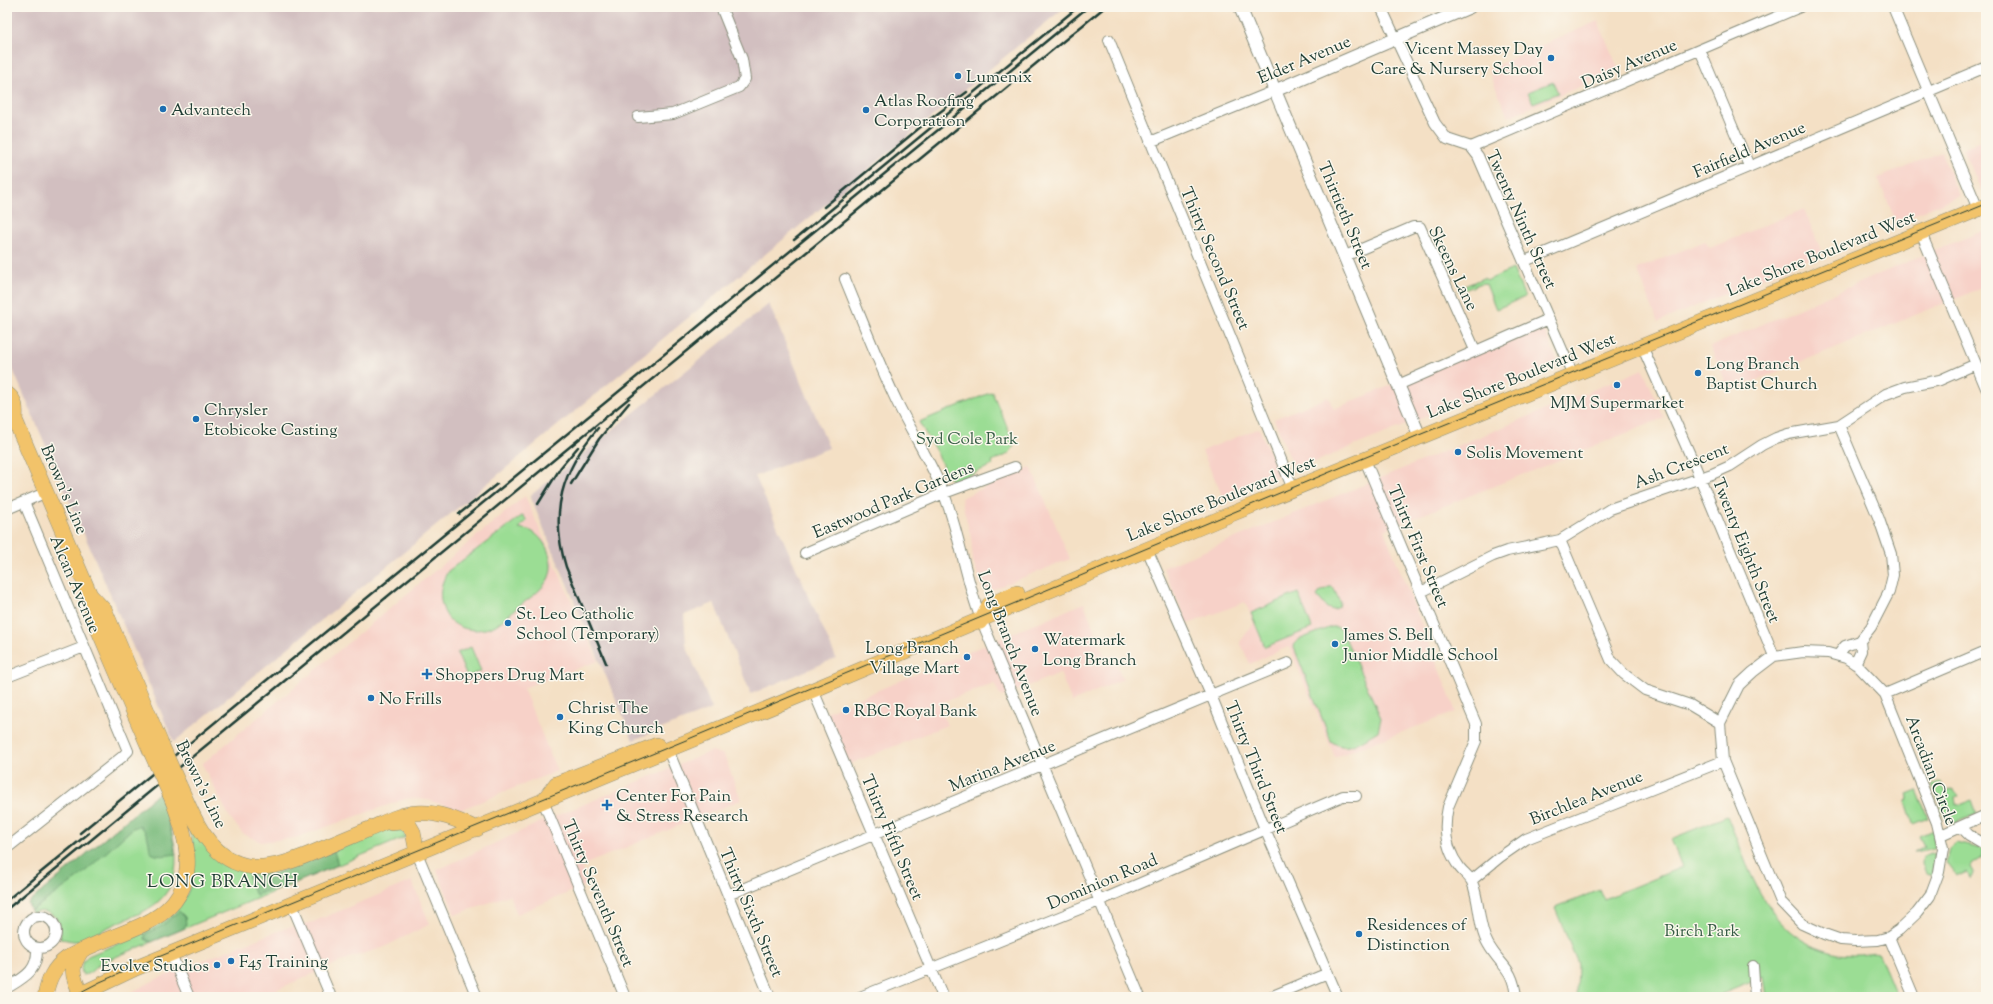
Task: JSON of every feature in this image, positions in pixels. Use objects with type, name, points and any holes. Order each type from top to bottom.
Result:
[{"type":"main road","name":"Lake Shore Boulevard West","points":[[436,845],[464,844],[535,815],[543,801],[556,784],[653,745],[674,747],[881,661],[912,659],[975,633],[989,604],[1050,580],[1072,581],[1293,489],[1982,208]]},
{"type":"main road","name":"Brown's Line","points":[[7,394],[12,398],[16,408],[11,416],[47,492],[90,595],[105,611],[156,748],[175,790],[200,829],[209,841],[224,856],[246,866],[263,868],[288,863],[405,815],[423,813],[448,817],[477,829]]},
{"type":"main road","name":"Brown's Line","points":[[45,997],[49,979],[56,967],[67,958],[82,950],[144,924],[169,907],[181,890],[188,869],[188,850],[175,790]]},
{"type":"main road","name":"Lake Shore Boulevard West","points":[[78,995],[117,976],[543,801]]},
{"type":"main road","name":"Brown's Line","points":[[382,824],[397,822],[407,823],[413,832],[417,853]]},
{"type":"main road","points":[[78,995],[73,965],[82,950]]},
{"type":"street","points":[[638,117],[673,114],[739,87],[745,79],[742,59],[721,7]]},
{"type":"street","name":"Thirtieth Street","points":[[1240,7],[1420,437]]},
{"type":"street","name":"Twenty Ninth Street","points":[[1381,7],[1434,123],[1447,138],[1471,147],[1478,156],[1525,261],[1573,375]]},
{"type":"street","name":"Elder Avenue","points":[[1150,142],[1470,7]]},
{"type":"street","name":"Daisy Avenue","points":[[1471,147],[1800,7]]},
{"type":"street","points":[[1893,7],[1928,91],[1982,208]]},
{"type":"street","name":"Thirty Second Street","points":[[1109,40],[1293,489]]},
{"type":"street","points":[[1700,50],[1749,166]]},
{"type":"street","name":"Fairfield Avenue","points":[[1525,261],[1986,67]]},
{"type":"street","name":"Skeens Lane","points":[[1345,256],[1413,227],[1420,227],[1475,350]]},
{"type":"street","points":[[1921,233],[1986,388]]},
{"type":"street","name":"Long Branch Avenue","points":[[845,279],[898,403],[919,441],[944,493],[960,541],[968,583],[981,619],[1098,901],[1140,997]]},
{"type":"street","points":[[1398,384],[1549,319]]},
{"type":"street","name":"Twenty Eighth Street","points":[[1642,346],[1700,478],[1774,656]]},
{"type":"street","name":"Ash Crescent","points":[[1420,592],[1507,551],[1560,540],[1610,509],[1730,466],[1776,438],[1788,434],[1840,425],[1891,391],[1905,386],[1940,380],[1976,364]]},
{"type":"street","points":[[1838,654],[1845,646],[1860,641],[1879,614],[1889,592],[1893,575],[1891,554],[1879,519],[1840,425]]},
{"type":"street","name":"Thirty First Street","points":[[1366,460],[1476,724],[1476,741],[1448,807],[1445,828],[1449,849],[1454,858],[1472,880],[1488,944],[1510,971],[1515,986],[1516,997]]},
{"type":"street","name":"Eastwood Park Gardens","points":[[805,553],[944,493],[1016,467]]},
{"type":"street","points":[[7,509],[47,492]]},
{"type":"street","name":"Alcan Avenue","points":[[7,677],[84,647],[24,502]]},
{"type":"street","points":[[1560,540],[1611,660],[1624,674],[1645,690],[1690,705],[1720,723]]},
{"type":"street","name":"Thirty Third Street","points":[[1147,549],[1211,695],[1265,829],[1338,997]]},
{"type":"street","points":[[1855,664],[1861,651],[1860,641]]},
{"type":"street","points":[[7,848],[128,751],[84,647]]},
{"type":"street","points":[[1885,694],[1986,651]]},
{"type":"street","name":"Arcadian Circle","points":[[1816,652],[1838,654],[1855,664],[1885,694],[1941,835],[1943,848],[1941,866],[1930,896],[1917,913],[1889,937],[1878,940],[1841,940],[1807,927],[1789,913],[1781,902],[1722,761],[1720,723],[1739,685],[1774,656],[1816,652]]},
{"type":"street","name":"Marina Avenue","points":[[728,895],[874,833],[1043,766],[1288,663]]},
{"type":"street","name":"Thirty Fifth Street","points":[[813,690],[943,997]]},
{"type":"street","name":"Thirty Sixth Street","points":[[674,747],[728,895],[770,997]]},
{"type":"street","name":"Birchlea Avenue","points":[[1472,880],[1500,857],[1526,839],[1722,761]]},
{"type":"street","name":"Dominion Road","points":[[860,997],[1098,901],[1343,796],[1356,796]]},
{"type":"street","name":"Thirty Seventh Street","points":[[543,801],[625,997]]},
{"type":"street","points":[[1941,835],[1986,815]]},
{"type":"street","points":[[1960,827],[1969,835],[1986,845]]},
{"type":"street","points":[[417,853],[477,997]]},
{"type":"street","points":[[292,905],[331,997]]},
{"type":"street","points":[[1889,937],[1914,997]]},
{"type":"street","points":[[7,988],[27,975],[33,968],[37,959],[37,948]]},
{"type":"street","points":[[171,954],[189,997]]},
{"type":"street","points":[[1753,966],[1755,997]]},
{"type":"street","points":[[1270,997],[1328,973]]},
{"type":"shaded area","points":[[7,7],[1065,7],[174,742],[7,356]]},
{"type":"shaded area","points":[[1598,21],[1619,70],[1508,117],[1488,69]]},
{"type":"shaded area","points":[[1986,139],[1986,188],[1981,190],[1963,149]]},
{"type":"shaded area","points":[[1941,152],[1959,196],[1896,222],[1878,178]]},
{"type":"shaded area","points":[[1804,209],[1822,253],[1658,322],[1637,269],[1705,241],[1710,248]]},
{"type":"shaded area","points":[[1986,230],[1986,286],[1730,391],[1710,347],[1942,247]]},
{"type":"shaded area","points":[[769,304],[829,448],[755,476],[836,658],[751,694],[714,603],[684,615],[686,645],[712,709],[633,740],[530,496]]},
{"type":"shaded area","points":[[1540,319],[1558,363],[1295,470],[1274,419],[1328,397],[1334,409],[1461,356]]},
{"type":"shaded area","points":[[1643,369],[1664,418],[1384,530],[1456,712],[1335,757],[1289,646],[1250,664],[1240,642],[1254,623],[1245,602],[1188,624],[1163,568]]},
{"type":"shaded area","points":[[1259,428],[1279,476],[1223,497],[1202,451]]},
{"type":"shaded area","points":[[1031,467],[1070,559],[991,590],[983,589],[973,561],[971,538],[961,498]]},
{"type":"shaded area","points":[[525,496],[598,661],[523,688],[557,771],[460,810],[428,800],[408,798],[295,838],[261,842],[243,834],[229,816],[202,764]]},
{"type":"shaded area","points":[[1084,603],[1105,658],[1112,655],[1123,679],[1072,702],[1060,673],[1001,697],[994,683],[938,704],[947,725],[845,766],[824,713]]},
{"type":"shaded area","points":[[712,751],[724,755],[741,800],[581,866],[587,885],[517,914],[509,895],[455,915],[437,870],[539,823]]},
{"type":"shaded area","points":[[412,881],[430,924],[382,948],[352,957],[271,992],[272,997],[122,997],[159,978],[283,929],[313,922]]},
{"type":"green space","points":[[1553,82],[1558,93],[1533,103],[1528,92]]},
{"type":"green space","points":[[1513,269],[1525,297],[1496,309],[1486,284],[1482,283],[1459,292],[1458,289],[1483,278],[1488,280]]},
{"type":"green space","name":"Syd Cole Park","points":[[992,392],[1014,443],[1012,450],[1003,457],[992,461],[993,465],[957,480],[951,480],[946,474],[937,453],[919,422]]},
{"type":"green space","points":[[523,515],[527,521],[519,528],[530,530],[537,535],[546,546],[549,553],[551,568],[547,581],[537,592],[494,626],[480,630],[473,630],[459,626],[448,617],[442,606],[441,591],[443,581],[448,571]]},
{"type":"green space","points":[[1329,587],[1333,587],[1340,602],[1339,607],[1333,610],[1327,608],[1317,596],[1320,592]]},
{"type":"green space","points":[[1298,593],[1312,628],[1265,647],[1251,613]]},
{"type":"green space","points":[[1331,627],[1337,627],[1342,631],[1381,718],[1378,731],[1360,742],[1349,746],[1337,745],[1331,741],[1293,645],[1298,640]]},
{"type":"green space","points":[[471,647],[481,671],[467,677],[457,653]]},
{"type":"green space","points":[[1942,781],[1945,790],[1953,789],[1958,796],[1955,797],[1956,804],[1959,805],[1972,800],[1977,814],[1952,824],[1944,817],[1932,785]]},
{"type":"green space","points":[[1917,790],[1928,818],[1913,824],[1906,801],[1909,800],[1907,794]]},
{"type":"green space","points":[[159,793],[173,835],[175,850],[176,864],[173,878],[168,890],[158,902],[148,909],[87,938],[78,941],[60,939],[60,926],[55,917],[45,912],[32,913],[28,903]]},
{"type":"green space","points":[[159,793],[166,812],[176,854],[163,856],[153,854],[150,852],[146,834],[142,828],[139,826],[133,828],[79,877],[31,911],[28,903]]},
{"type":"green space","name":"Birch Park","points":[[1727,816],[1753,880],[1764,900],[1792,933],[1811,945],[1834,953],[1846,955],[1879,954],[1897,997],[1767,997],[1764,977],[1714,997],[1578,997],[1578,964],[1555,908],[1600,890],[1604,899],[1682,867],[1671,839]]},
{"type":"green space","points":[[391,827],[401,829],[406,837],[101,963],[90,972],[83,975],[81,970],[82,965],[88,956],[155,927],[163,922],[181,904],[192,882],[194,857],[190,832],[194,830],[261,874],[275,873],[297,866]]},
{"type":"green space","points":[[1933,830],[1935,848],[1914,852],[1924,846],[1919,836]]},
{"type":"green space","points":[[1957,843],[1982,849],[1982,858],[1971,867],[1974,872],[1970,878],[1967,871],[1956,876],[1946,863],[1950,849]]},
{"type":"green space","points":[[334,851],[338,865],[276,891],[269,890],[256,895],[249,883],[249,873],[275,873]]},
{"type":"green space","points":[[1930,853],[1935,854],[1932,875],[1926,873],[1922,864],[1923,856]]},
{"type":"green space","points":[[179,911],[185,917],[186,924],[183,929],[151,942],[145,939],[145,934],[162,926]]},
{"type":"tram line","points":[[71,997],[100,982],[139,965],[691,738],[1419,435],[1986,204]]},
{"type":"railway","points":[[794,240],[1078,7]]},
{"type":"railway","points":[[80,833],[1088,7]]},
{"type":"railway","points":[[7,909],[1105,7]]},
{"type":"railway","points":[[824,207],[929,120],[967,92]]},
{"type":"railway","points":[[571,484],[599,439],[629,403]]},
{"type":"railway","points":[[598,428],[575,460],[568,476],[562,493],[559,510],[559,528],[561,547],[566,567],[606,663]]},
{"type":"railway","points":[[538,504],[561,467],[578,447]]},
{"type":"railway","points":[[459,514],[497,484]]},
{"type":"railway","points":[[7,900],[89,833]]},
{"type":"place","name":"Vicent Massey Day Care & Nursery School","points":[[1551,58]]},
{"type":"place","name":"Lumenix","points":[[958,76]]},
{"type":"place","name":"Advantech","points":[[163,109]]},
{"type":"place","name":"Atlas Roofing Corporation","points":[[866,110]]},
{"type":"place","name":"Long Branch Baptist Church","points":[[1698,373]]},
{"type":"place","name":"MJM Supermarket","points":[[1617,385]]},
{"type":"place","name":"Chrysler Etobicoke Casting","points":[[196,419]]},
{"type":"place","name":"Solis Movement","points":[[1458,452]]},
{"type":"place","name":"St. Leo Catholic School (Temporary)","points":[[508,623]]},
{"type":"place","name":"James S. Bell Junior Middle School","points":[[1335,644]]},
{"type":"place","name":"Watermark Long Branch","points":[[1035,649]]},
{"type":"place","name":"Long Branch Village Mart","points":[[967,657]]},
{"type":"place","name":"Shoppers Drug Mart","points":[[427,674]]},
{"type":"place","name":"No Frills","points":[[371,698]]},
{"type":"place","name":"RBC Royal Bank","points":[[846,710]]},
{"type":"place","name":"Christ The King Church","points":[[560,717]]},
{"type":"place","name":"Center For Pain & Stress Research","points":[[607,805]]},
{"type":"place","name":"Residences of Distinction","points":[[1359,934]]},
{"type":"place","name":"F45 Training","points":[[231,961]]},
{"type":"place","name":"Evolve Studios","points":[[217,965]]},
{"type":"district","name":"LONG BRANCH","points":[[223,881]]}]
